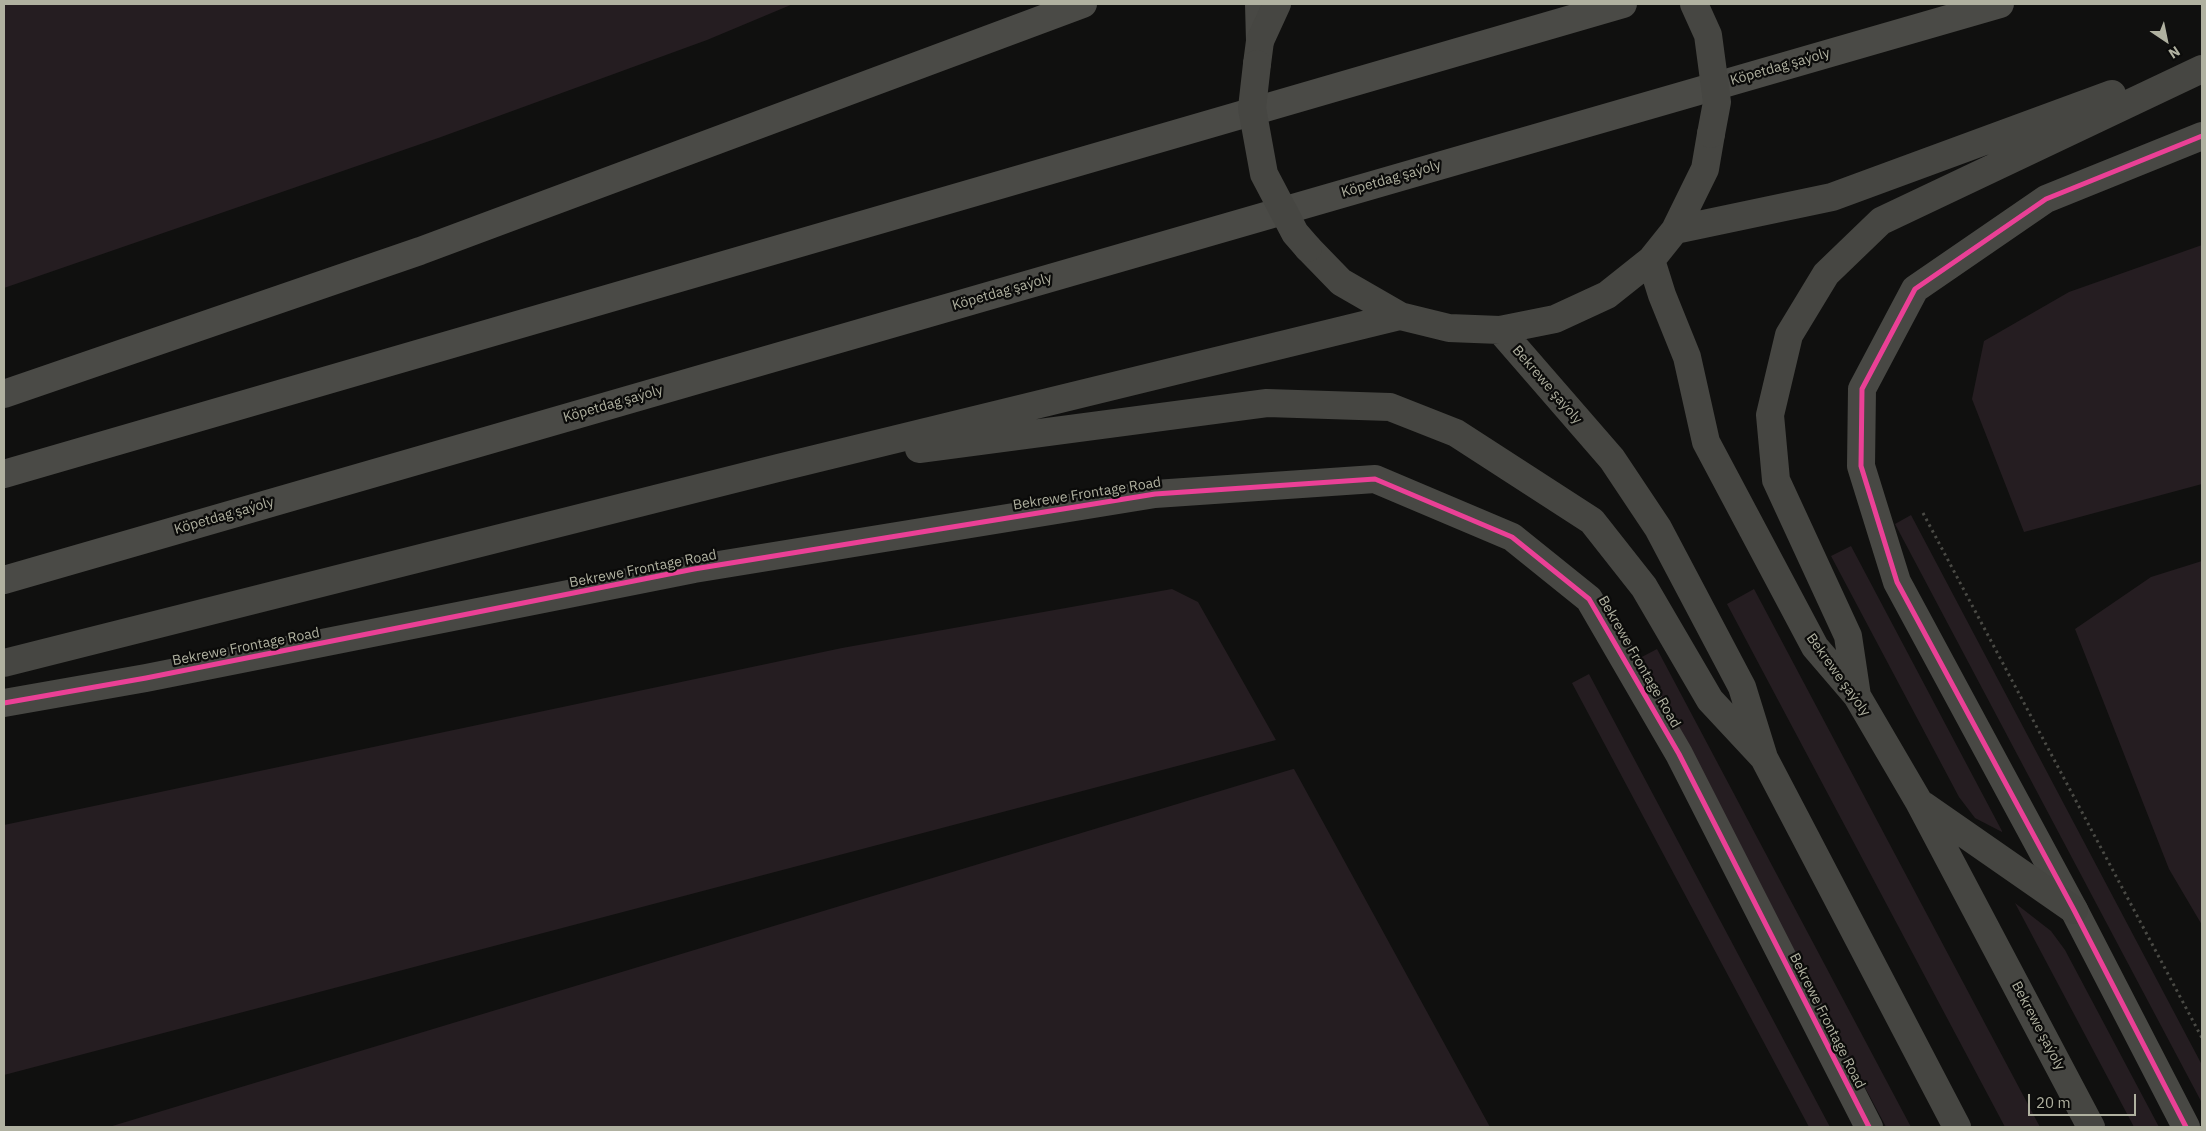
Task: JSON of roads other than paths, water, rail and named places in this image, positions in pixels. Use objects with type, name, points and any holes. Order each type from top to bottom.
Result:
[{"type":"main road","points":[[4,394],[420,251],[1052,11],[1084,4]]},
{"type":"main road","points":[[1277,4],[1258,52],[1252,108],[1264,174],[1295,234],[1342,282],[1400,316],[1449,328],[1500,330],[1555,319],[1607,295],[1651,260],[1675,230],[1706,170],[1717,102],[1708,35],[1694,4]]},
{"type":"main road","points":[[4,474],[1622,4]]},
{"type":"main road","name":"Köpetdag şaýoly","points":[[4,580],[2000,4]]},
{"type":"main road","points":[[1675,230],[1832,197],[2202,60]]},
{"type":"main road","points":[[1857,696],[1848,636],[1776,480],[1770,415],[1789,335],[1826,274],[1881,221],[2202,69]]},
{"type":"main road","name":"Bekrewe şaýoly","points":[[1651,260],[1662,295],[1687,358],[1706,442],[1815,647],[1857,696],[1919,802],[2091,1127]]},
{"type":"main road","points":[[4,663],[778,468],[1400,316]]},
{"type":"main road","name":"Bekrewe şaýoly","points":[[1500,330],[1612,458],[1658,528],[1742,687],[1764,758],[1957,1127]]},
{"type":"main road","points":[[778,468],[1267,403],[1390,407],[1456,433],[1592,521],[1644,587],[1710,700],[1764,758]]},
{"type":"main road","points":[[1919,802],[2074,910]]},
{"type":"street","points":[[1258,4],[1258,52]]},
{"type":"street","points":[[2186,1127],[2074,910],[1897,582],[1861,466],[1862,389],[1915,289],[2046,199],[2202,136]]},
{"type":"street","name":"Bekrewe Frontage Road","points":[[4,703],[146,678],[694,570],[1155,494],[1375,479],[1512,537],[1589,599],[1679,754],[1869,1127]]}]
